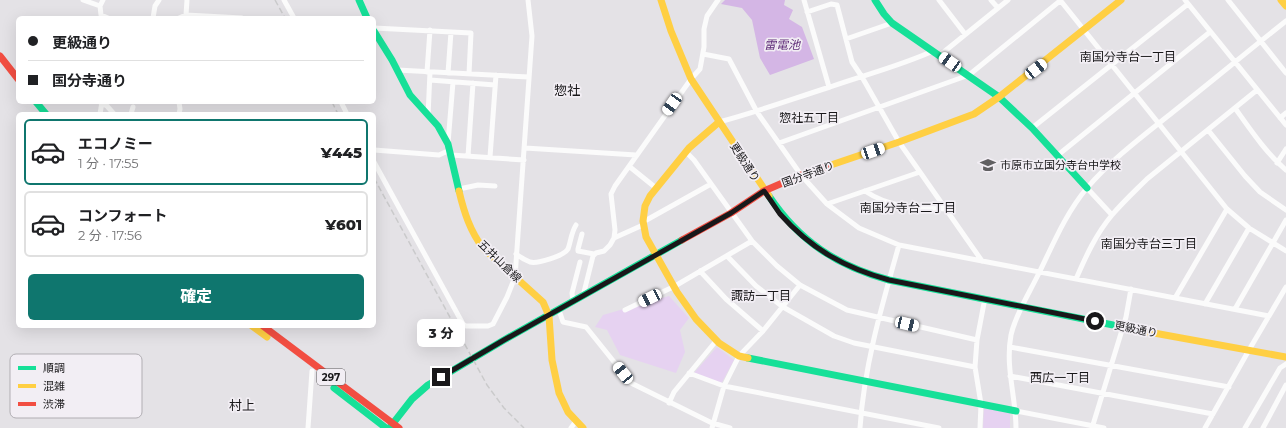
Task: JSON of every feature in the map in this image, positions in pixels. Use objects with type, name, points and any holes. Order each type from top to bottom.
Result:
[{"type":"main road","points":[[360,0],[366,16]]},
{"type":"main road","name":"更級通り","points":[[661,0],[671,31],[691,79],[764,191],[780,213],[806,240],[836,260],[870,275],[889,280],[1283,356]]},
{"type":"main road","points":[[875,0],[892,23],[999,97],[1032,128],[1087,188]]},
{"type":"main road","name":"国分寺通り","points":[[394,426],[412,400],[428,385],[504,340],[731,213],[764,191],[801,175],[899,142],[974,114],[999,97],[1084,31],[1121,0]]},
{"type":"main road","points":[[1281,0],[1286,6]]},
{"type":"main road","name":"五井山倉線","points":[[376,34],[410,96],[438,126],[450,150],[465,216],[476,239],[483,248],[544,302],[549,316],[552,360],[559,393],[568,412],[583,428]]},
{"type":"main road","points":[[0,56],[16,75]]},
{"type":"main road","points":[[0,65],[16,85]]},
{"type":"main road","points":[[31,104],[37,112]]},
{"type":"main road","points":[[38,104],[44,112]]},
{"type":"main road","points":[[719,122],[686,152],[644,204],[643,224],[646,237],[675,286],[694,316],[716,341],[740,356],[1016,411]]},
{"type":"main road","name":"297","points":[[255,328],[386,428]]},
{"type":"main road","name":"297","points":[[266,328],[394,426]]},
{"type":"street","points":[[83,0],[100,6]]},
{"type":"street","points":[[103,0],[100,6],[101,15],[103,16]]},
{"type":"street","points":[[154,16],[159,0]]},
{"type":"street","points":[[187,0],[186,15],[205,16]]},
{"type":"street","points":[[284,0],[293,16]]},
{"type":"street","points":[[376,166],[463,324],[466,326],[488,326],[493,324],[507,297],[515,277],[532,36],[528,0]]},
{"type":"street","points":[[582,234],[578,251],[594,254],[604,251],[610,245],[614,238],[611,194],[615,186],[630,167],[636,155],[691,79],[700,69],[704,47],[704,29],[707,16],[718,0]]},
{"type":"street","points":[[804,0],[829,87]]},
{"type":"street","points":[[939,0],[966,34]]},
{"type":"street","points":[[991,0],[998,8]]},
{"type":"street","points":[[940,55],[1008,0]]},
{"type":"street","points":[[779,143],[969,75],[1061,0],[1180,152],[1227,209],[1248,228],[1286,251]]},
{"type":"street","points":[[1228,0],[1286,73]]},
{"type":"street","points":[[1032,128],[1111,65],[1186,2],[1286,125]]},
{"type":"street","points":[[807,12],[832,4],[837,6],[852,62],[899,142],[982,261]]},
{"type":"street","points":[[1016,428],[1016,411],[1010,376],[1010,348],[1014,321],[1040,272],[1060,229],[1087,188],[1121,154],[1286,21]]},
{"type":"street","points":[[846,39],[892,23]]},
{"type":"street","points":[[376,28],[471,33],[469,74]]},
{"type":"street","points":[[428,116],[430,30]]},
{"type":"street","points":[[448,73],[451,32]]},
{"type":"street","points":[[1058,155],[1210,32]]},
{"type":"street","points":[[719,122],[757,112],[909,61],[933,51]]},
{"type":"street","points":[[703,54],[729,59],[757,112],[801,175],[826,204],[859,228],[899,245],[1269,316]]},
{"type":"street","points":[[397,70],[529,77]]},
{"type":"street","points":[[490,157],[496,75]]},
{"type":"street","points":[[430,80],[495,85]]},
{"type":"street","points":[[450,150],[453,82]]},
{"type":"street","points":[[468,156],[473,83]]},
{"type":"street","points":[[1076,279],[1088,252],[1112,215],[1147,179],[1257,90]]},
{"type":"street","points":[[104,104],[112,112]]},
{"type":"street","points":[[132,112],[133,107]]},
{"type":"street","points":[[1235,108],[1251,130],[1286,170]]},
{"type":"street","points":[[1280,118],[1286,113]]},
{"type":"street","points":[[1208,130],[1245,176],[1260,192],[1286,210]]},
{"type":"street","points":[[524,148],[636,155]]},
{"type":"street","points":[[1278,162],[1286,148]]},
{"type":"street","points":[[376,150],[439,155],[450,150],[468,156],[524,160]]},
{"type":"street","points":[[686,152],[694,160],[752,241],[777,266],[800,284],[847,310],[977,340]]},
{"type":"street","points":[[630,167],[656,188]]},
{"type":"street","points":[[826,204],[865,192],[920,172]]},
{"type":"street","points":[[614,238],[643,224],[711,184]]},
{"type":"street","points":[[459,189],[478,185],[495,186]]},
{"type":"street","points":[[1087,188],[1112,215]]},
{"type":"street","points":[[865,192],[892,204],[910,208],[946,208]]},
{"type":"street","points":[[1175,298],[1227,209]]},
{"type":"street","points":[[1235,310],[1286,220]]},
{"type":"street","points":[[516,254],[529,262],[551,259],[563,254],[567,250],[572,231],[576,225]]},
{"type":"street","points":[[1205,304],[1248,228]]},
{"type":"street","points":[[625,310],[675,286],[752,241]]},
{"type":"street","points":[[860,428],[865,381],[889,280],[899,245]]},
{"type":"street","points":[[584,296],[594,254]]},
{"type":"street","points":[[727,256],[756,286],[783,307],[834,336],[854,343],[975,367]]},
{"type":"street","points":[[573,301],[572,293],[580,262]]},
{"type":"street","points":[[700,271],[726,299],[763,330]]},
{"type":"street","points":[[712,425],[724,386],[740,356],[783,307],[800,284]]},
{"type":"street","points":[[1206,428],[1286,287]]},
{"type":"street","points":[[1092,427],[1123,326],[1131,290]]},
{"type":"street","points":[[980,428],[981,404],[975,367],[977,340],[985,298]]},
{"type":"street","points":[[559,310],[563,322],[586,327],[631,383],[712,425],[730,428]]},
{"type":"street","points":[[669,403],[674,392],[689,372],[716,341]]},
{"type":"street","points":[[1010,348],[1229,387]]},
{"type":"street","points":[[1245,428],[1280,368],[1286,364]]},
{"type":"street","points":[[308,428],[312,371]]},
{"type":"street","points":[[689,372],[724,386],[939,428]]},
{"type":"street","points":[[1010,376],[1213,414]]},
{"type":"street","points":[[1263,428],[1286,385]]},
{"type":"street","points":[[1016,411],[1092,427],[1104,428]]},
{"type":"street","points":[[571,428],[576,421]]},
{"type":"shaded area","points":[[669,296],[689,318],[680,330],[685,352],[676,373],[620,355],[607,330],[595,327],[603,315]]},
{"type":"shaded area","points":[[717,347],[734,360],[721,384],[693,374]]},
{"type":"shaded area","points":[[984,408],[1010,413],[1010,428],[983,428]]},
{"type":"water","name":"雷電池","points":[[725,0],[785,0],[784,5],[793,10],[789,19],[802,27],[814,59],[770,75],[760,58],[752,20],[742,8],[721,4]]},
{"type":"railway","points":[[275,0],[284,16]]},
{"type":"railway","points":[[333,104],[337,112]]},
{"type":"railway","points":[[376,182],[487,385],[504,408],[524,428]]},
{"type":"traffic: fast","points":[[359,0],[366,16]]},
{"type":"traffic: fast","points":[[875,0],[892,23],[999,97],[1032,128],[1087,188]]},
{"type":"traffic: fast","points":[[376,34],[392,60],[410,95],[438,126],[448,144],[459,191]]},
{"type":"traffic: fast","points":[[38,104],[44,112]]},
{"type":"traffic: fast","points":[[769,196],[793,226],[806,239],[836,259],[870,274],[889,280],[1143,331]]},
{"type":"traffic: fast","points":[[391,426],[412,399],[428,385],[504,340],[682,240]]},
{"type":"traffic: fast","points":[[748,358],[1016,411]]},
{"type":"traffic: fast","points":[[334,388],[386,428]]},
{"type":"traffic: slow","points":[[661,0],[671,31],[691,79],[769,196]]},
{"type":"traffic: slow","points":[[828,166],[899,142],[974,114],[999,97],[1121,0]]},
{"type":"traffic: slow","points":[[1281,0],[1286,6]]},
{"type":"traffic: slow","points":[[719,122],[689,148],[650,196],[645,206],[643,221],[646,237],[677,292],[696,319],[719,343],[739,356],[748,358]]},
{"type":"traffic: slow","points":[[459,191],[468,221],[474,235],[483,248],[543,302],[549,316],[552,360],[559,393],[568,412],[583,428]]},
{"type":"traffic: slow","points":[[255,328],[267,337]]},
{"type":"traffic: slow","points":[[1143,331],[1286,357]]},
{"type":"traffic: jam","points":[[0,56],[16,76]]},
{"type":"traffic: jam","points":[[682,240],[731,213],[764,191],[801,175],[828,166]]},
{"type":"traffic: jam","points":[[266,328],[399,428]]},
{"type":"place","name":"市原市立国分寺台中学校","points":[[988,165]]},
{"type":"district","name":"南国分寺台一丁目","points":[[1128,56]]},
{"type":"district","name":"惣社","points":[[567,90]]},
{"type":"district","name":"惣社五丁目","points":[[809,117]]},
{"type":"district","name":"南国分寺台二丁目","points":[[908,207]]},
{"type":"district","name":"南国分寺台三丁目","points":[[1149,243]]},
{"type":"district","name":"諏訪一丁目","points":[[761,295]]},
{"type":"district","name":"西広一丁目","points":[[1060,377]]},
{"type":"district","name":"村上","points":[[242,405]]},
{"type":"route","points":[[441,377],[731,213],[764,191],[780,213],[806,240],[836,260],[870,275],[1095,321]]}]
